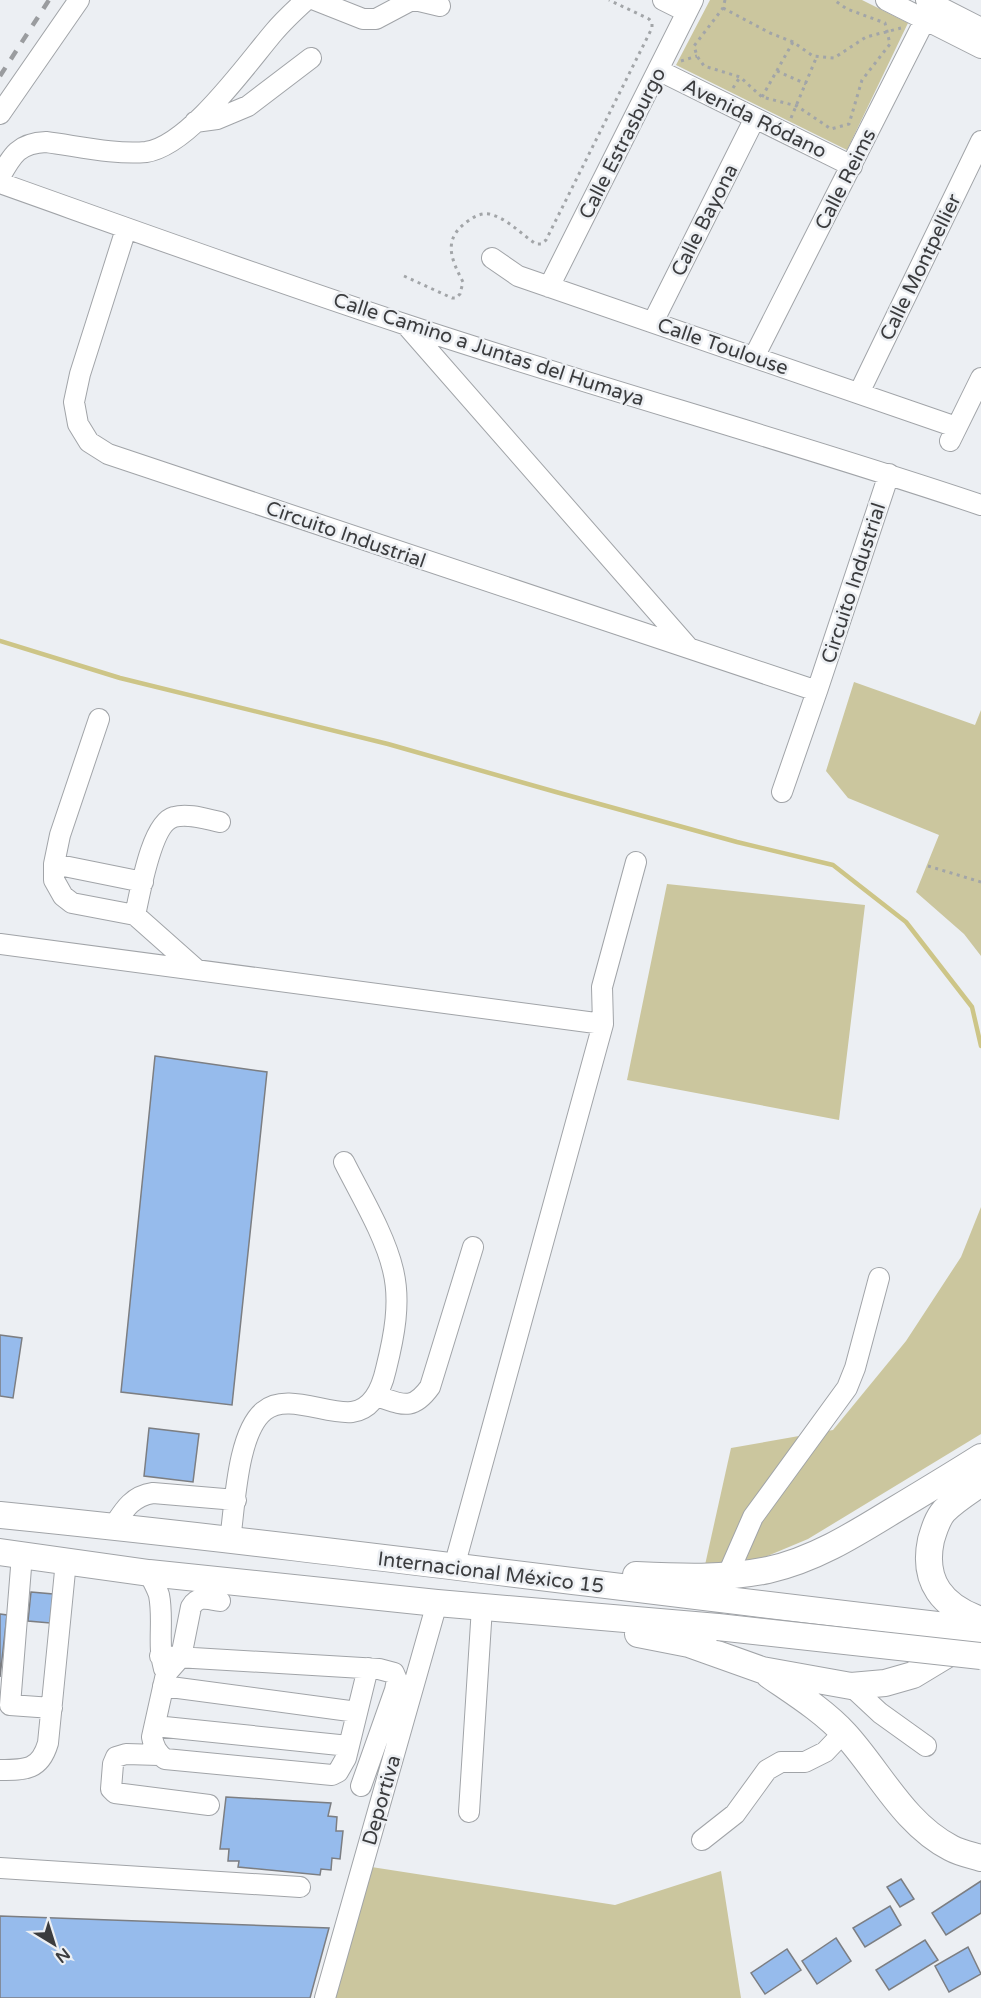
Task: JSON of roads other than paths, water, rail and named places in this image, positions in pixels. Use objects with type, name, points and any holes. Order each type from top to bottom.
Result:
[{"type":"main road","points":[[514,1575],[544,1572],[686,1577],[766,1570],[800,1561],[830,1547],[981,1457]]},
{"type":"main road","points":[[981,1484],[964,1494],[943,1512],[934,1528],[928,1555],[934,1583],[952,1607],[981,1620]]},
{"type":"main road","name":"Internacional México 15","points":[[0,1515],[230,1540],[981,1632]]},
{"type":"main road","name":"Internacional México 15","points":[[11,1554],[149,1573],[205,1577],[437,1603],[718,1627],[981,1656]]},
{"type":"main road","points":[[590,1616],[626,1631],[689,1644],[762,1670],[851,1686],[885,1683],[913,1675],[981,1632]]},
{"type":"main road","points":[[762,1670],[803,1698],[844,1732],[909,1814],[952,1849],[981,1858]]},
{"type":"street","points":[[0,114],[79,0]]},
{"type":"street","points":[[0,177],[14,155],[33,142],[126,152],[146,152],[161,148],[180,137],[195,123],[252,61],[274,32],[306,0]]},
{"type":"street","points":[[315,0],[363,20],[376,19],[410,1],[440,6]]},
{"type":"street","points":[[663,0],[690,6]]},
{"type":"street","points":[[886,0],[930,6],[981,28]]},
{"type":"street","name":"Calle Estrasburgo","points":[[549,286],[690,6]]},
{"type":"street","points":[[930,6],[981,48]]},
{"type":"street","name":"Calle Reims","points":[[754,357],[852,166],[930,6]]},
{"type":"street","points":[[195,123],[217,119],[248,106],[311,58]]},
{"type":"street","name":"Avenida Ródano","points":[[658,70],[852,166]]},
{"type":"street","name":"Calle Bayona","points":[[653,322],[755,118]]},
{"type":"street","name":"Calle Montpellier","points":[[859,393],[981,141]]},
{"type":"street","name":"Calle Camino a Juntas del Humaya","points":[[0,183],[126,229],[406,325],[889,474],[981,505]]},
{"type":"street","name":"Circuito Industrial","points":[[126,229],[80,374],[74,402],[78,424],[89,442],[108,454],[818,691]]},
{"type":"street","name":"Calle Toulouse","points":[[492,258],[518,276],[859,393],[953,434],[981,378]]},
{"type":"street","points":[[406,325],[689,649]]},
{"type":"street","name":"Circuito Industrial","points":[[782,792],[818,691],[889,474]]},
{"type":"street","points":[[99,719],[60,835],[54,864],[54,880],[63,896],[72,903],[135,915],[197,970]]},
{"type":"street","points":[[135,915],[154,841],[165,822],[173,817],[190,816],[220,822]]},
{"type":"street","points":[[454,1567],[603,1024],[602,987],[636,861]]},
{"type":"street","points":[[54,864],[143,882]]},
{"type":"street","points":[[0,944],[603,1024]]},
{"type":"street","points":[[230,1540],[244,1442],[250,1426],[262,1412],[270,1406],[289,1403],[351,1412],[362,1410],[376,1395],[383,1383],[393,1341],[397,1300],[393,1269],[380,1234],[344,1162]]},
{"type":"street","points":[[376,1395],[403,1405],[414,1404],[422,1399],[430,1387],[472,1247]]},
{"type":"street","points":[[728,1574],[753,1517],[847,1388],[855,1368],[879,1278]]},
{"type":"street","points":[[113,1527],[127,1506],[142,1494],[236,1500]]},
{"type":"street","points":[[11,1554],[5,1705],[52,1708]]},
{"type":"street","points":[[0,1770],[30,1768],[40,1761],[48,1743],[66,1562]]},
{"type":"street","points":[[149,1573],[159,1595],[163,1672],[152,1737],[159,1755],[165,1759],[332,1774],[341,1767],[346,1758],[368,1668]]},
{"type":"street","points":[[163,1672],[181,1657],[191,1607],[195,1601],[201,1598],[220,1601]]},
{"type":"street","name":"Deportiva","points":[[325,1998],[437,1603]]},
{"type":"street","points":[[469,1812],[482,1607]]},
{"type":"street","points":[[181,1657],[368,1668],[394,1673],[397,1680],[395,1690],[361,1786]]},
{"type":"street","points":[[163,1672],[357,1712]]},
{"type":"street","points":[[851,1686],[880,1713],[926,1746]]},
{"type":"street","points":[[155,1726],[349,1746]]},
{"type":"street","points":[[702,1840],[735,1814],[767,1770],[781,1761],[805,1762],[825,1752],[844,1732]]},
{"type":"street","points":[[159,1755],[126,1754],[116,1757],[112,1764],[111,1789],[116,1793],[209,1805]]},
{"type":"street","points":[[0,1868],[300,1887]]},
{"type":"waterway","points":[[0,641],[120,678],[388,744],[737,842],[833,865],[906,922],[972,1007],[981,1046]]},
{"type":"railway","points":[[0,76],[49,0]]}]
